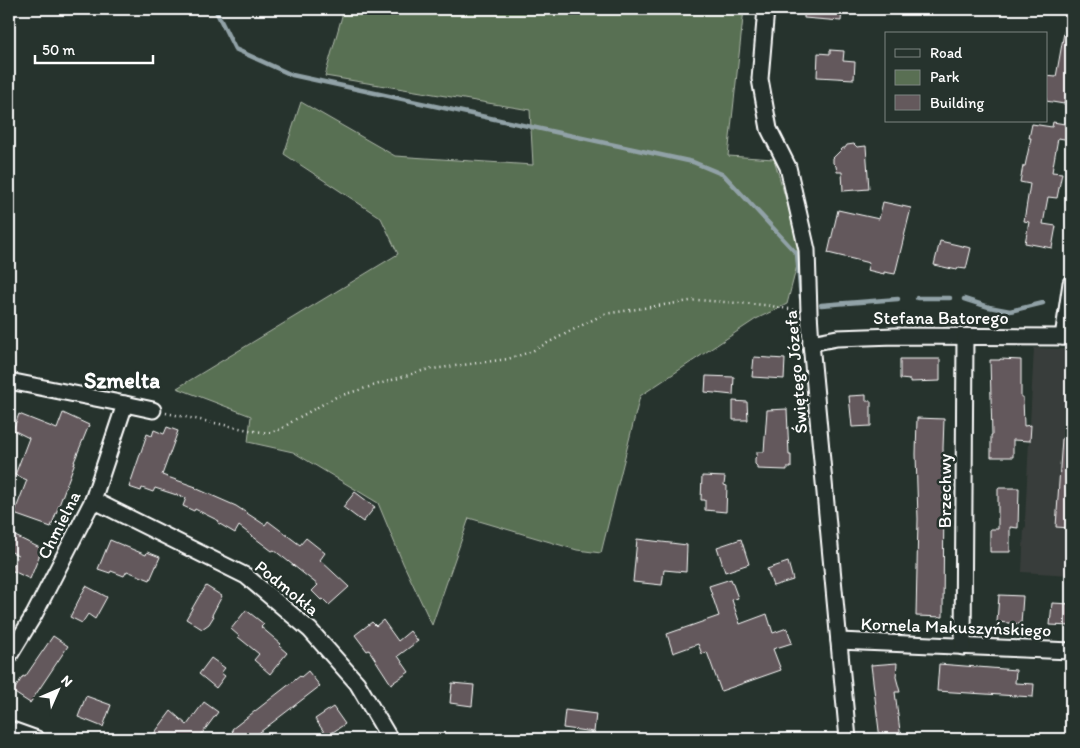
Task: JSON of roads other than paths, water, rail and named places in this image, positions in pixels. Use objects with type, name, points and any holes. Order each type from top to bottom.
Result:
[{"type":"street","name":"Świętego Józefa","points":[[766,9],[760,80],[769,129],[788,167],[808,250],[811,343],[848,739]]},
{"type":"street","points":[[1067,337],[1071,283]]},
{"type":"street","name":"Stefana Batorego","points":[[811,343],[837,338],[895,336],[1067,337]]},
{"type":"street","name":"Brzechwy","points":[[963,647],[965,336]]},
{"type":"street","points":[[9,381],[153,410]]},
{"type":"street","name":"Chmielna","points":[[9,656],[34,615],[93,500],[125,404]]},
{"type":"street","name":"Podmokła","points":[[93,500],[246,576],[310,630],[356,683],[390,739]]},
{"type":"street","name":"Kornela Makuszyńskiego","points":[[839,641],[1071,651]]},
{"type":"street","points":[[9,729],[37,739]]},
{"type":"waterway","points":[[215,9],[235,49],[292,75],[693,162],[724,175],[797,254],[801,298]]},
{"type":"waterway","points":[[917,298],[950,298]]},
{"type":"waterway","points":[[821,305],[898,299]]},
{"type":"waterway","points":[[964,299],[1010,311],[1043,303]]},
{"type":"district","name":"Szmelta","points":[[122,380]]}]
